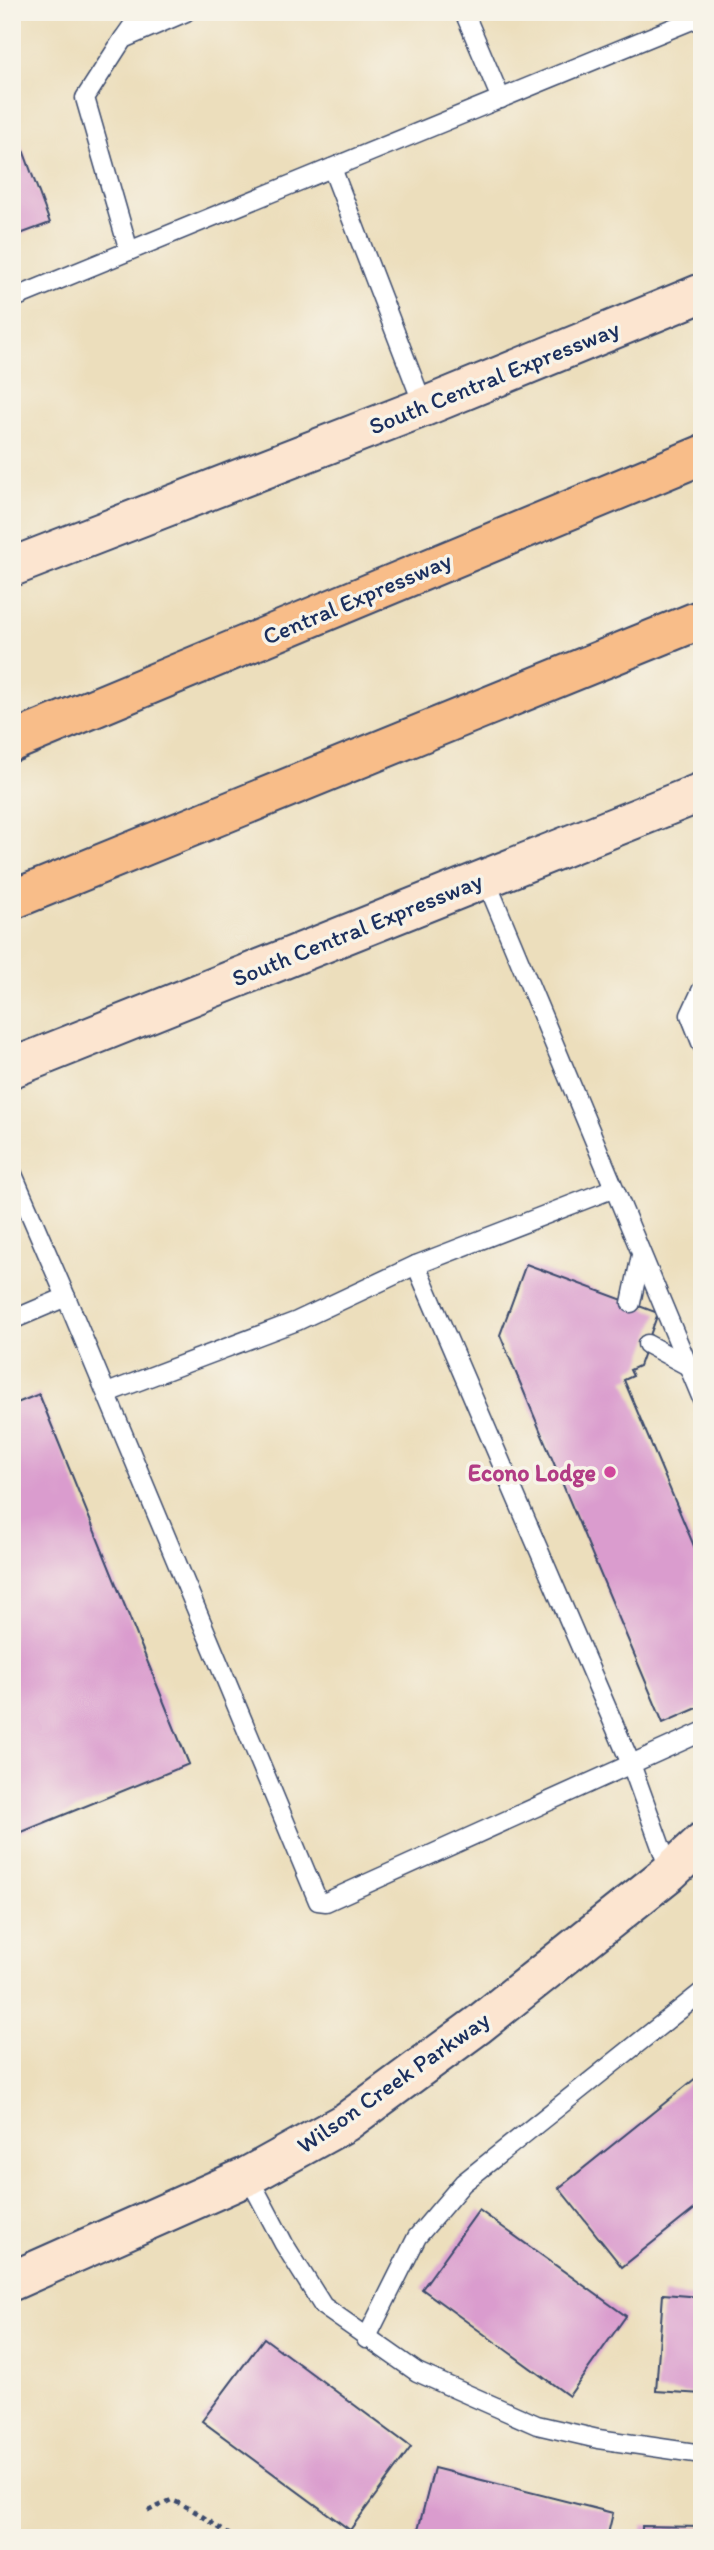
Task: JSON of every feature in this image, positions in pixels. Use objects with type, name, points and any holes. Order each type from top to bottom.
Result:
[{"type":"highway","name":"Central Expressway","points":[[12,742],[702,455]]},
{"type":"highway","points":[[12,900],[702,619]]},
{"type":"main road","name":"South Central Expressway","points":[[12,567],[424,407],[702,293]]},
{"type":"main road","name":"South Central Expressway","points":[[12,1068],[702,792]]},
{"type":"main road","name":"Wilson Creek Parkway","points":[[12,2281],[248,2176],[346,2122],[434,2060],[686,1870],[702,1842]]},
{"type":"lane","points":[[129,251],[85,99],[142,12]]},
{"type":"lane","points":[[123,39],[186,12]]},
{"type":"lane","points":[[464,12],[501,99]]},
{"type":"lane","points":[[12,299],[702,16]]},
{"type":"lane","points":[[332,168],[424,407]]},
{"type":"lane","points":[[485,878],[612,1189],[702,1399]]},
{"type":"lane","points":[[702,989],[690,1015],[702,1045]]},
{"type":"lane","points":[[12,1172],[318,1901],[326,1902],[411,1866],[702,1732]]},
{"type":"lane","points":[[107,1393],[297,1321],[416,1265],[612,1189]]},
{"type":"lane","points":[[631,1303],[640,1255]]},
{"type":"lane","points":[[416,1265],[631,1764],[686,1870]]},
{"type":"lane","points":[[12,1320],[66,1297]]},
{"type":"lane","points":[[647,1344],[688,1366]]},
{"type":"lane","points":[[366,2339],[417,2237],[463,2183],[702,1992]]},
{"type":"lane","points":[[248,2176],[284,2244],[323,2306],[366,2339],[418,2372],[537,2425],[598,2439],[702,2454]]},
{"type":"path","points":[[148,2511],[171,2500],[194,2508],[216,2527],[235,2538]]},
{"type":"building","points":[[12,120],[50,223],[12,237]]},
{"type":"building","name":"Econo Lodge","points":[[526,1264],[658,1313],[639,1366],[630,1370],[633,1376],[624,1380],[702,1565],[702,1706],[663,1723],[500,1335]]},
{"type":"building","points":[[39,1394],[189,1764],[12,1836],[12,1405]]},
{"type":"building","points":[[702,2073],[702,2203],[622,2267],[559,2188]]},
{"type":"building","points":[[479,2210],[626,2316],[569,2396],[422,2289]]},
{"type":"building","points":[[663,2294],[702,2297],[702,2394],[656,2391]]},
{"type":"building","points":[[264,2338],[411,2447],[350,2530],[202,2421]]},
{"type":"building","points":[[434,2468],[613,2513],[607,2538],[416,2538]]},
{"type":"building","points":[[642,2526],[702,2527],[702,2538],[642,2538]]},
{"type":"place","name":"Econo Lodge","points":[[610,1472]]}]
